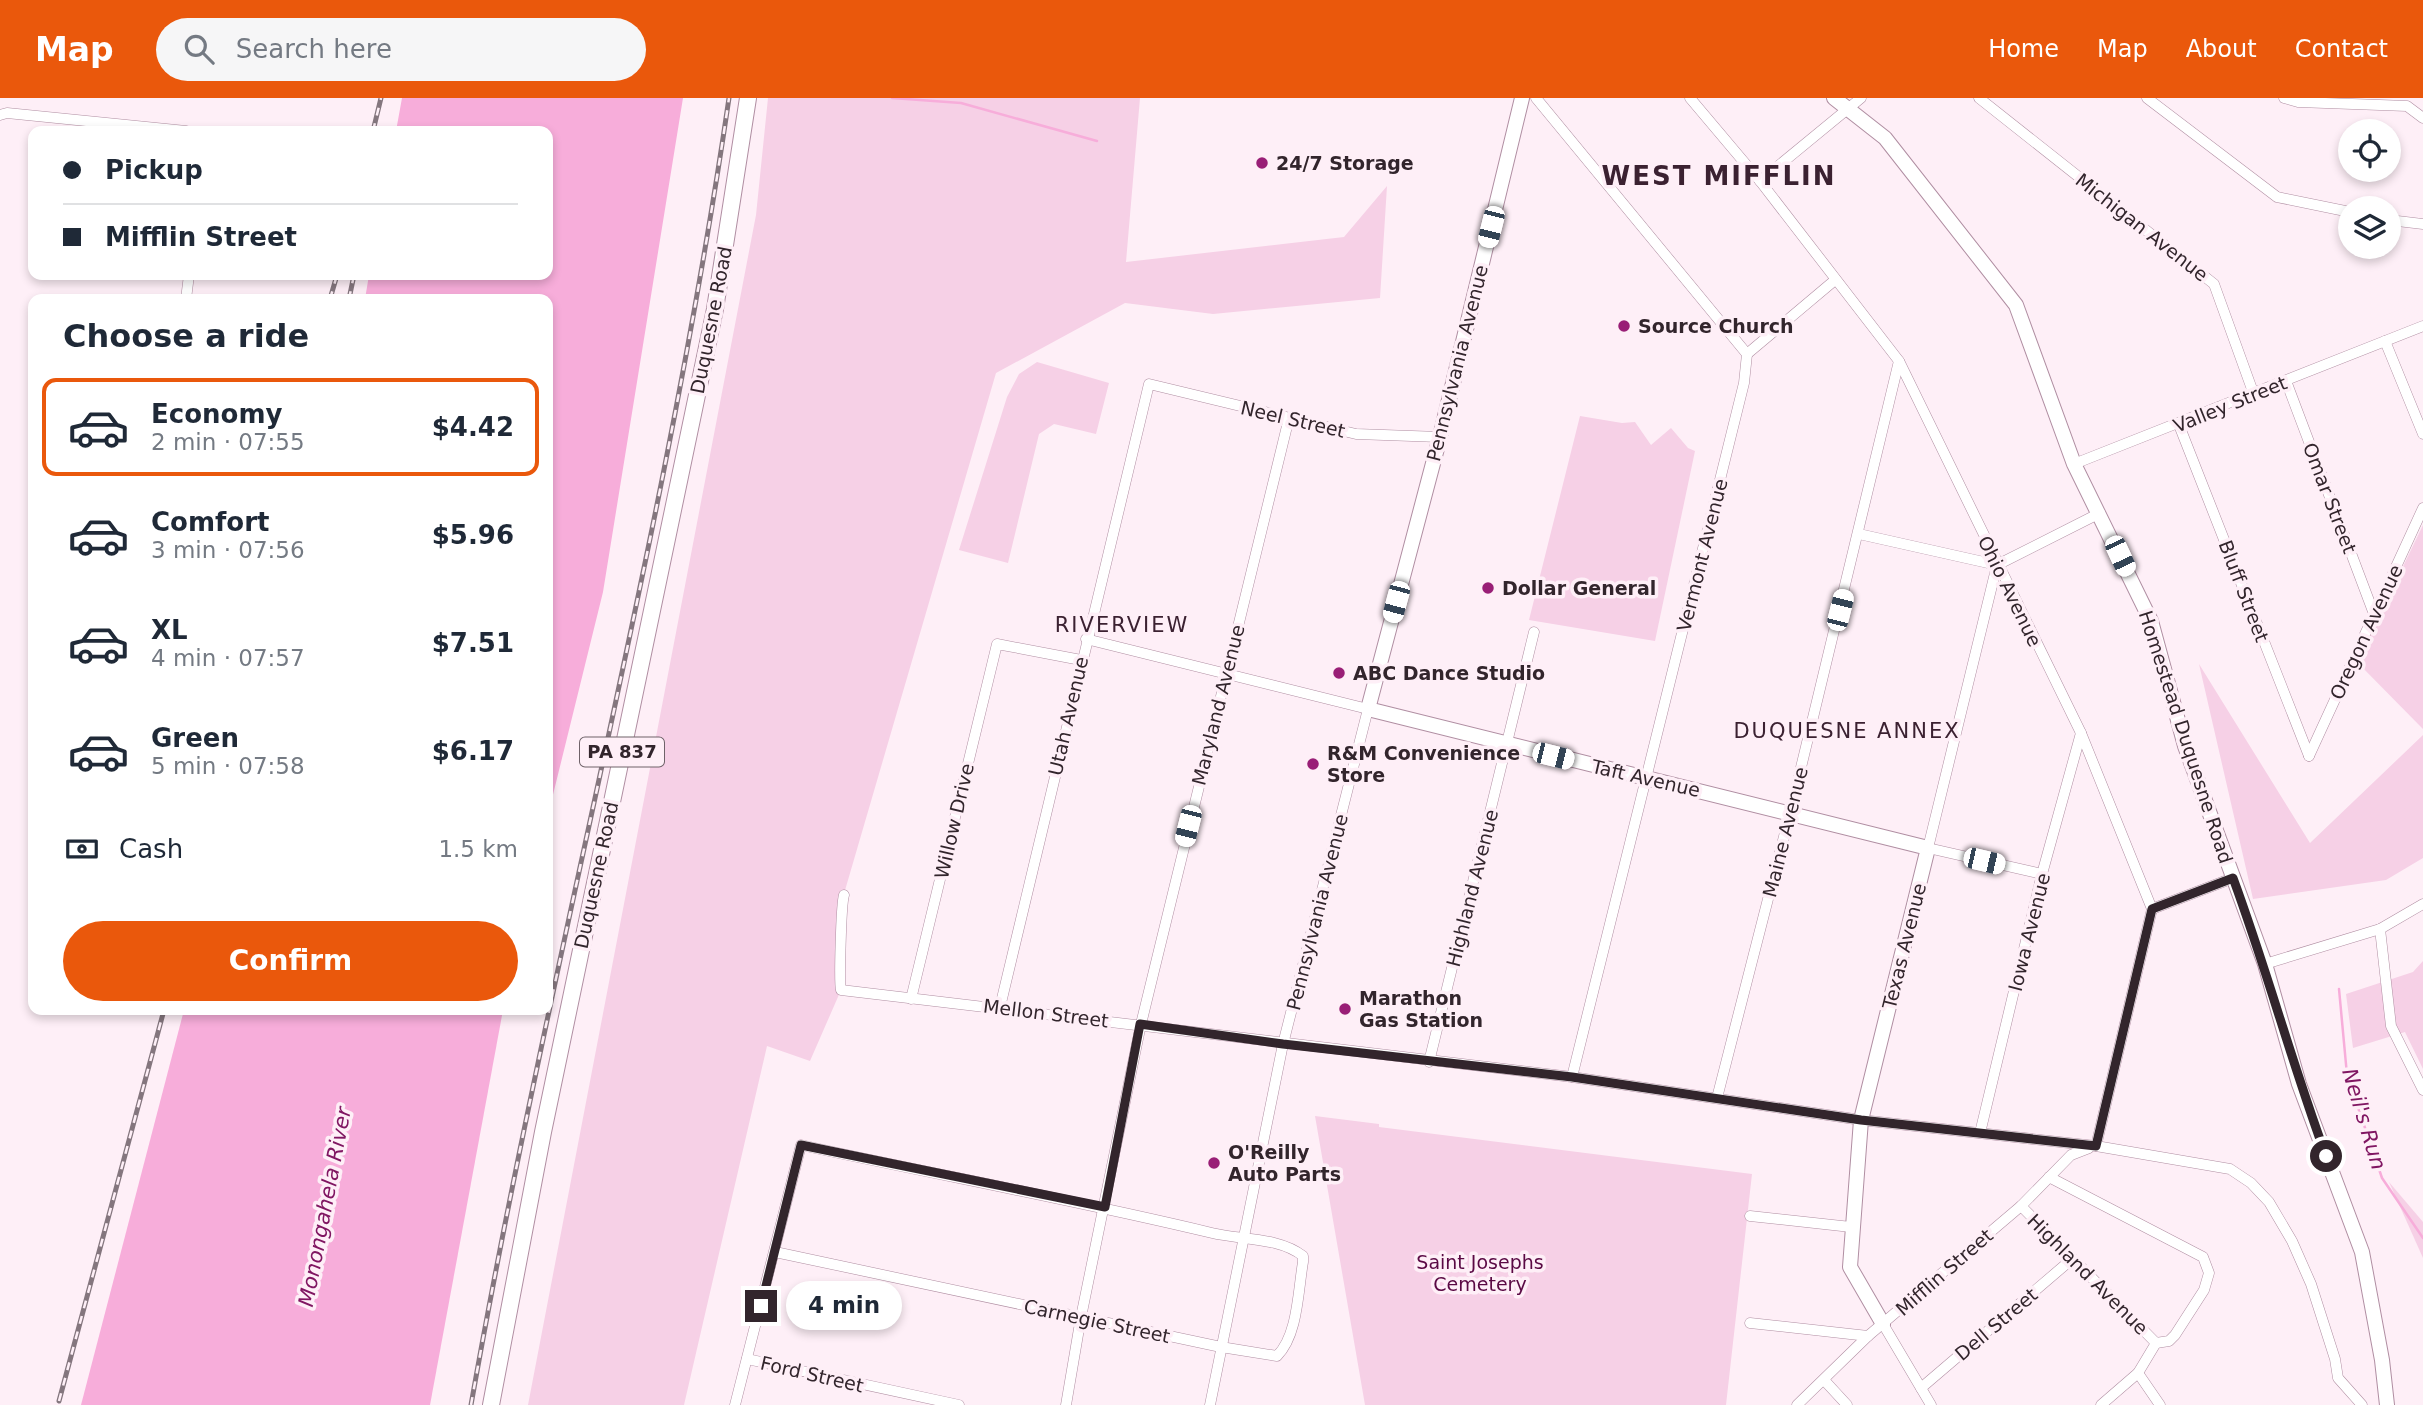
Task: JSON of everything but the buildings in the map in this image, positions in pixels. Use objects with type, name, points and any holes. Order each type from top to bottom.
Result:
[{"type":"main road","name":"Duquesne Road","points":[[491,1405],[540,1145],[715,309],[748,98]]},
{"type":"street","name":"Pennsylvania Avenue","points":[[1210,1405],[1283,1044],[1440,437],[1522,98]]},
{"type":"street","points":[[1536,98],[1746,354],[1835,281]]},
{"type":"street","name":"Ohio Avenue","points":[[1690,98],[1760,181],[1899,361],[2081,733],[2152,909]]},
{"type":"street","name":"Homestead Duquesne Road","points":[[1834,98],[1885,138],[2016,305],[2074,464],[2101,513],[2151,621],[2185,746],[2265,964],[2299,1084],[2362,1252],[2382,1360],[2387,1405]]},
{"type":"street","points":[[1760,181],[1861,98]]},
{"type":"street","name":"Michigan Avenue","points":[[1979,98],[2214,284],[2253,392]]},
{"type":"street","points":[[2147,98],[2277,197],[2338,210]]},
{"type":"street","points":[[2284,98],[2298,102],[2407,106],[2423,118]]},
{"type":"street","points":[[0,114],[136,126]]},
{"type":"street","points":[[2401,221],[2423,224]]},
{"type":"street","name":"Valley Street","points":[[2074,464],[2179,425],[2253,392],[2423,326]]},
{"type":"street","points":[[2385,341],[2423,434]]},
{"type":"street","name":"Vermont Avenue","points":[[1572,1077],[1744,383],[1746,354]]},
{"type":"street","name":"Maine Avenue","points":[[1717,1098],[1859,534],[1899,361]]},
{"type":"street","name":"Omar Street","points":[[2286,381],[2374,614]]},
{"type":"street","name":"Neel Street","points":[[1149,384],[1361,434],[1440,437]]},
{"type":"street","name":"Utah Avenue","points":[[1000,1007],[1149,384]]},
{"type":"street","name":"Maryland Avenue","points":[[1066,1405],[1080,1317],[1105,1207],[1140,1024],[1289,418]]},
{"type":"street","name":"Bluff Street","points":[[2179,425],[2309,756]]},
{"type":"street","name":"Oregon Avenue","points":[[2309,756],[2423,508]]},
{"type":"street","points":[[1859,534],[1997,565],[2101,513]]},
{"type":"street","name":"Texas Avenue","points":[[1884,1324],[1850,1267],[1861,1120],[1997,565]]},
{"type":"street","name":"Highland Avenue","points":[[1429,1062],[1534,632]]},
{"type":"street","name":"Taft Avenue","points":[[1086,639],[1646,779],[2042,874]]},
{"type":"street","name":"Willow Drive","points":[[911,999],[997,643],[1081,660]]},
{"type":"street","name":"Iowa Avenue","points":[[1980,1133],[2042,874],[2081,733]]},
{"type":"street","points":[[2096,1146],[2152,909],[2233,878]]},
{"type":"street","name":"Mellon Street","points":[[844,895],[838,984],[841,990],[1572,1077],[1861,1120],[2096,1146],[2230,1169],[2251,1183],[2269,1202],[2292,1241],[2311,1284],[2335,1359],[2338,1378],[2362,1405]]},
{"type":"street","points":[[2265,964],[2379,929],[2423,904]]},
{"type":"street","points":[[2379,929],[2391,1026],[2423,1090]]},
{"type":"street","points":[[735,1405],[801,1145],[1105,1207],[1243,1240]]},
{"type":"street","name":"Mifflin Street","points":[[1797,1405],[1868,1336],[2021,1206],[2071,1155],[2081,1149],[2096,1146]]},
{"type":"street","points":[[2049,1177],[2203,1257],[2209,1273],[2204,1290],[2172,1338],[2156,1343],[2138,1373],[2101,1405]]},
{"type":"street","name":"Highland Avenue","points":[[2021,1206],[2156,1343]]},
{"type":"street","points":[[1750,1216],[1851,1227]]},
{"type":"street","name":"Carnegie Street","points":[[775,1252],[1221,1347],[1276,1356],[1284,1349],[1290,1333],[1303,1256],[1283,1244],[1243,1240]]},
{"type":"street","name":"Dell Street","points":[[1921,1388],[2072,1259]]},
{"type":"street","points":[[1750,1323],[1868,1336]]},
{"type":"street","points":[[1884,1324],[1931,1405]]},
{"type":"street","name":"Ford Street","points":[[747,1359],[959,1405]]},
{"type":"street","points":[[2138,1373],[2160,1405]]},
{"type":"street","points":[[1824,1380],[1847,1405]]},
{"type":"green space","points":[[768,98],[1140,98],[1126,262],[1344,237],[1387,186],[1380,298],[1213,314],[1125,303],[996,373],[841,904],[841,990],[810,1061],[767,1046],[684,1405],[528,1405],[756,215]]},
{"type":"green space","points":[[1037,362],[1109,383],[1096,434],[1054,424],[1039,434],[1008,563],[959,550],[1007,397],[1019,374]]},
{"type":"green space","points":[[1580,416],[1622,423],[1635,422],[1651,445],[1671,428],[1688,448],[1695,451],[1655,641],[1529,620]]},
{"type":"green space","points":[[2423,525],[2423,729],[2357,662]]},
{"type":"green space","points":[[2199,664],[2310,843],[2423,735],[2423,858],[2386,880],[2253,899]]},
{"type":"green space","points":[[2423,961],[2423,1069],[2405,1032],[2353,1048],[2346,994],[2413,972]]},
{"type":"green space","name":"Saint Josephs Cemetery","points":[[1315,1116],[1379,1124],[1379,1127],[1752,1174],[1726,1405],[1365,1405]]},
{"type":"green space","points":[[2389,1182],[2423,1222],[2423,1258]]},
{"type":"water","points":[[402,98],[683,98],[603,592],[553,795],[553,294],[366,294],[368,280],[553,280],[553,126],[397,126]]},
{"type":"water","name":"Monongahela River","points":[[183,1015],[502,1015],[430,1405],[81,1405]]},
{"type":"waterway","points":[[892,98],[961,103],[1097,141]]},
{"type":"waterway","name":"Neil's Run","points":[[2339,989],[2347,1075],[2382,1178],[2423,1238]]},
{"type":"railway","points":[[374,126],[381,98]]},
{"type":"railway","points":[[553,994],[673,426],[703,263],[729,98]]},
{"type":"railway","points":[[331,294],[336,280]]},
{"type":"railway","points":[[350,294],[353,280]]},
{"type":"railway","points":[[59,1401],[163,1015]]},
{"type":"railway","points":[[471,1405],[549,1015]]},
{"type":"place","name":"24/7 Storage","points":[[1262,163]]},
{"type":"place","name":"Source Church","points":[[1624,326]]},
{"type":"place","name":"Dollar General","points":[[1488,588]]},
{"type":"place","name":"ABC Dance Studio","points":[[1339,673]]},
{"type":"place","name":"R&M Convenience Store","points":[[1313,764]]},
{"type":"place","name":"Marathon Gas Station","points":[[1345,1009]]},
{"type":"place","name":"O'Reilly Auto Parts","points":[[1214,1163]]},
{"type":"district","name":"WEST MIFFLIN","points":[[1719,176]]},
{"type":"district","name":"RIVERVIEW","points":[[1122,625]]},
{"type":"district","name":"DUQUESNE ANNEX","points":[[1847,731]]},
{"type":"route","points":[[761,1306],[801,1145],[1105,1207],[1140,1024],[1429,1062],[1572,1077],[1861,1120],[2096,1146],[2152,909],[2233,878],[2265,964],[2299,1084],[2326,1156]]}]
